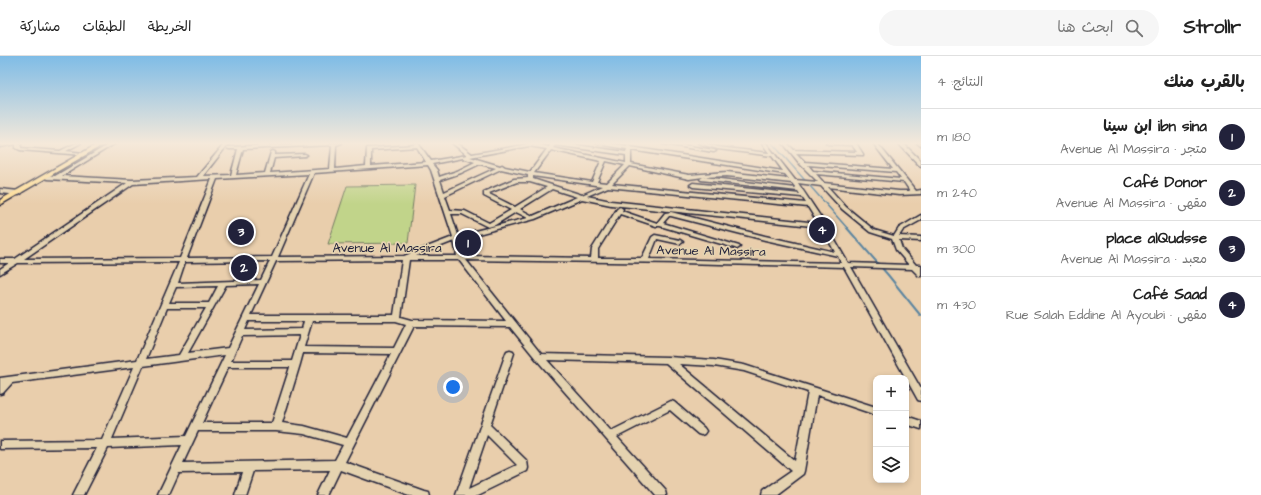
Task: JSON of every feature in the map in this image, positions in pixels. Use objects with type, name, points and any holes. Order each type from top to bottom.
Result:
[{"type":"main road","points":[[0,204],[68,163]]},
{"type":"street","points":[[57,177],[80,163]]},
{"type":"street","points":[[198,179],[211,163]]},
{"type":"street","points":[[233,177],[237,163]]},
{"type":"street","points":[[267,175],[270,163]]},
{"type":"street","points":[[332,171],[333,163]]},
{"type":"street","points":[[368,163],[368,168]]},
{"type":"street","points":[[46,177],[132,182],[332,171],[423,163]]},
{"type":"street","points":[[429,163],[434,170],[443,195],[461,258],[539,357],[662,495]]},
{"type":"street","points":[[437,179],[459,172],[477,163]]},
{"type":"street","points":[[487,163],[531,177],[551,187],[582,197],[622,205],[706,212],[823,225]]},
{"type":"street","points":[[531,177],[539,163]]},
{"type":"street","points":[[594,183],[602,163]]},
{"type":"street","points":[[621,163],[691,177],[800,190]]},
{"type":"street","points":[[718,163],[721,174]]},
{"type":"street","points":[[736,163],[787,173]]},
{"type":"street","points":[[780,163],[797,182],[800,190],[823,225],[921,397]]},
{"type":"street","points":[[802,163],[819,184],[844,208],[872,231],[895,238],[921,239]]},
{"type":"street","points":[[808,163],[897,171]]},
{"type":"street","points":[[891,163],[914,192]]},
{"type":"street","points":[[397,318],[406,258],[456,238],[533,218],[608,185],[628,165]]},
{"type":"street","points":[[443,195],[502,167]]},
{"type":"street","points":[[163,495],[264,282],[312,172]]},
{"type":"street","points":[[810,172],[904,181]]},
{"type":"street","points":[[691,177],[721,174],[899,193],[921,192]]},
{"type":"street","points":[[533,218],[486,195],[487,192],[516,180],[531,177],[810,206]]},
{"type":"street","points":[[691,177],[693,186],[804,196]]},
{"type":"street","points":[[78,495],[105,444],[173,285],[215,178]]},
{"type":"street","points":[[0,272],[132,182]]},
{"type":"street","points":[[448,212],[463,212],[488,225],[493,224],[551,187]]},
{"type":"street","points":[[0,191],[19,192]]},
{"type":"street","points":[[594,260],[595,249],[622,205]]},
{"type":"street","points":[[648,208],[765,238],[840,255]]},
{"type":"street","points":[[618,212],[737,247]]},
{"type":"street","points":[[660,224],[667,214]]},
{"type":"street","points":[[895,238],[901,229],[921,217]]},
{"type":"street","points":[[645,260],[655,237],[680,242]]},
{"type":"street","points":[[895,238],[899,250],[918,267],[921,274]]},
{"type":"street","name":"Avenue Al Massira","points":[[0,261],[461,258],[645,260],[918,267]]},
{"type":"street","points":[[173,285],[264,282]]},
{"type":"street","points":[[182,357],[223,284]]},
{"type":"street","points":[[163,306],[212,305]]},
{"type":"street","points":[[246,318],[397,318],[410,323],[512,324]]},
{"type":"street","points":[[276,427],[309,318]]},
{"type":"street","points":[[323,495],[410,323]]},
{"type":"street","points":[[240,333],[305,332]]},
{"type":"street","points":[[300,350],[397,351]]},
{"type":"street","points":[[0,381],[231,351]]},
{"type":"street","points":[[461,495],[510,353]]},
{"type":"street","points":[[539,357],[668,360],[727,364],[873,410]]},
{"type":"street","points":[[668,360],[799,471]]},
{"type":"street","points":[[225,364],[296,364]]},
{"type":"street","points":[[0,390],[10,379]]},
{"type":"street","points":[[766,495],[799,471],[813,390]]},
{"type":"street","points":[[610,436],[671,405],[701,431]]},
{"type":"street","points":[[909,421],[921,425]]},
{"type":"street","points":[[466,495],[523,468],[523,464],[484,426]]},
{"type":"street","points":[[195,427],[276,427],[304,430],[350,443]]},
{"type":"street","points":[[0,445],[105,444],[189,440]]},
{"type":"street","points":[[176,468],[338,465],[424,495]]},
{"type":"street","points":[[240,495],[249,466]]},
{"type":"green space","points":[[415,185],[408,243],[328,244],[347,186]]},
{"type":"waterway","points":[[790,163],[848,229]]},
{"type":"waterway","points":[[847,228],[921,316]]},
{"type":"place","name":"Café Saad","points":[[822,230]]},
{"type":"place","name":"place alQudsse","points":[[241,232]]},
{"type":"place","name":"ibn sina ابن سينا","points":[[468,243]]},
{"type":"place","name":"Café Donor","points":[[244,268]]}]
